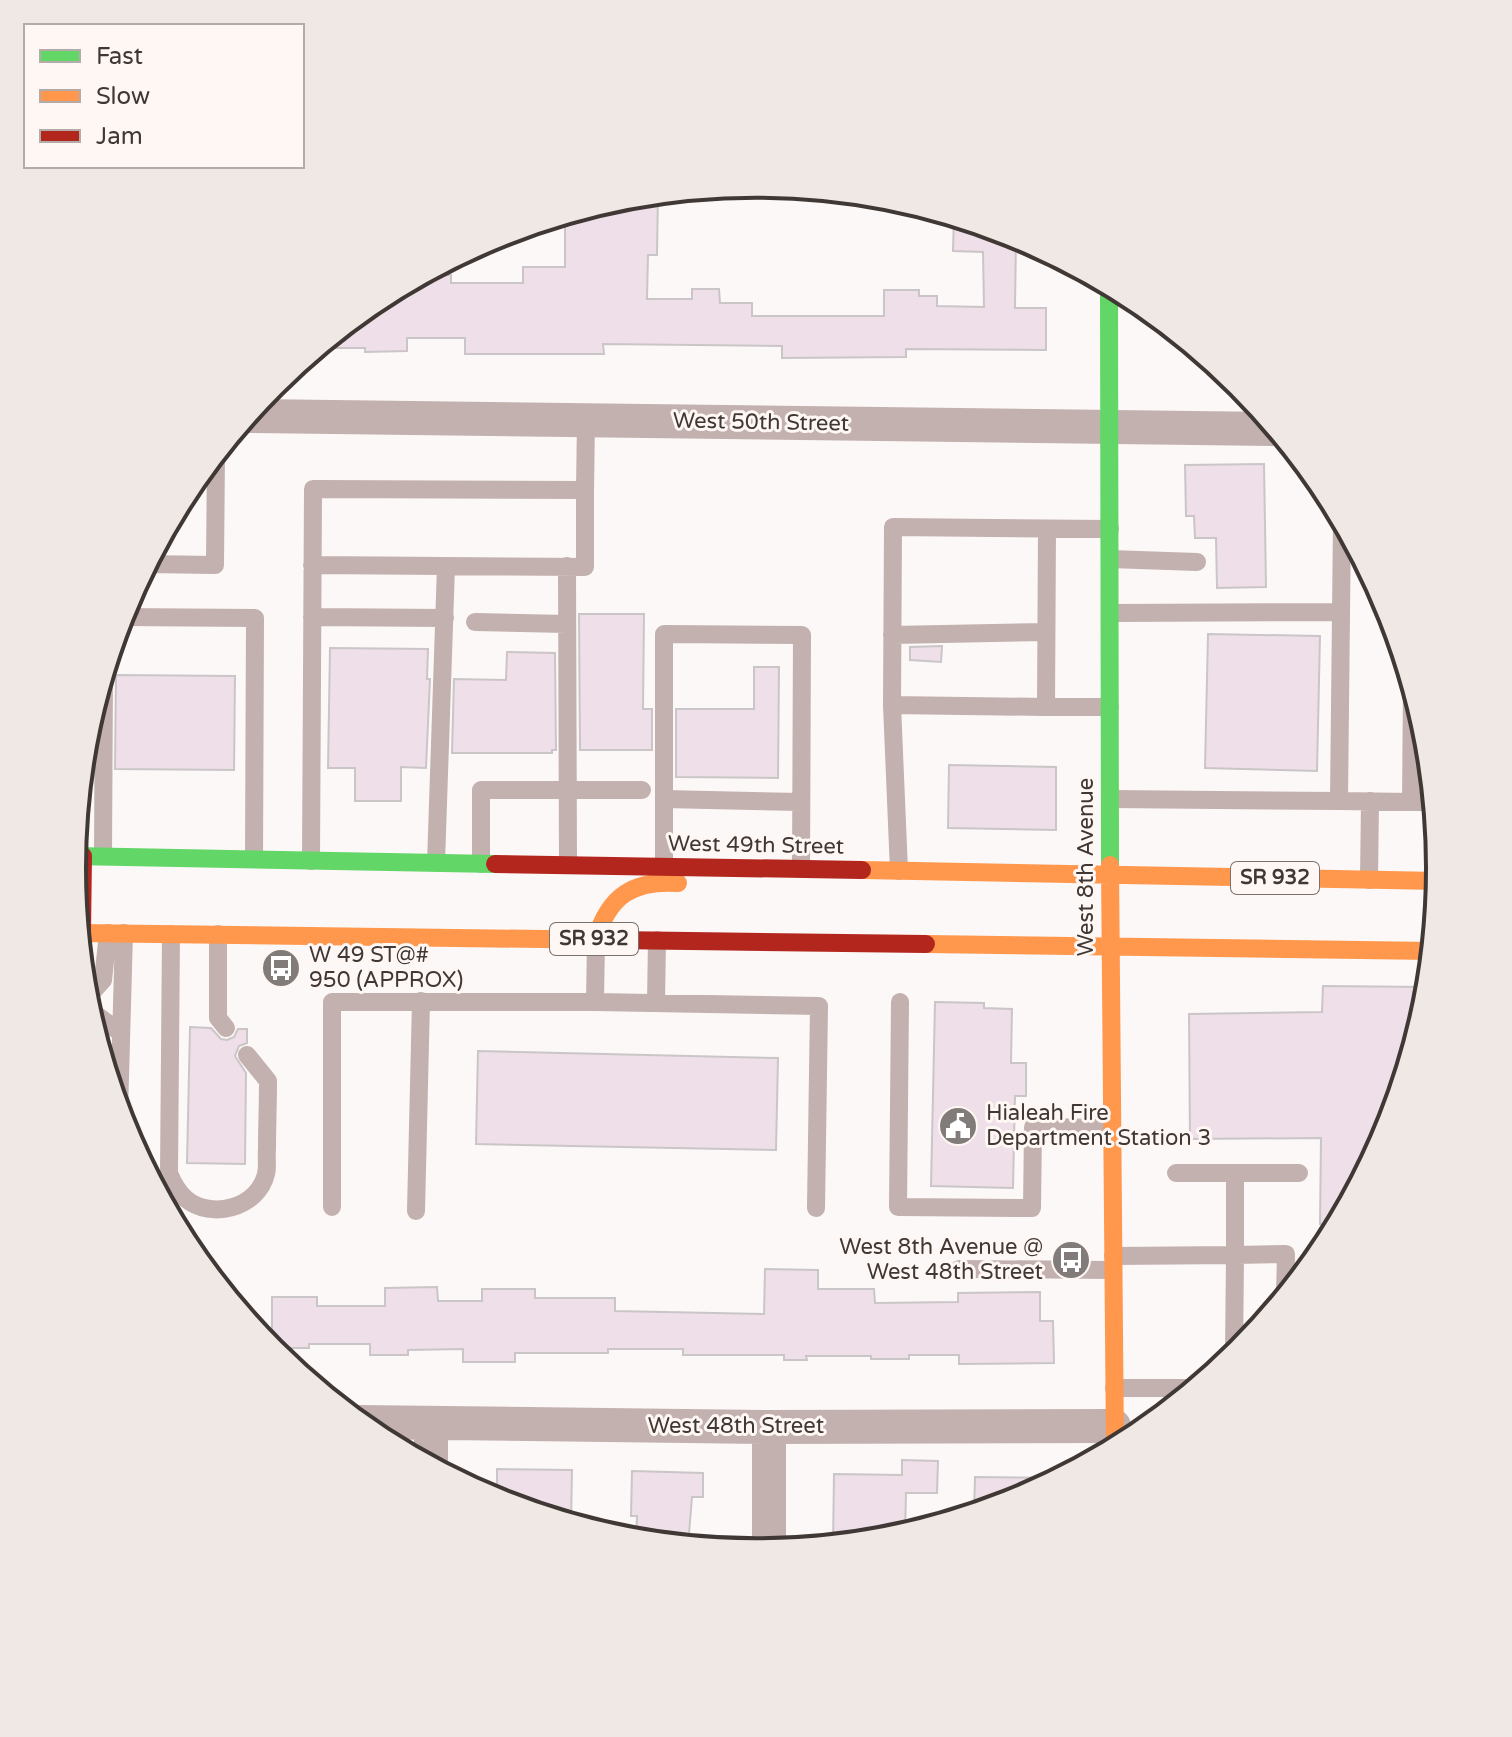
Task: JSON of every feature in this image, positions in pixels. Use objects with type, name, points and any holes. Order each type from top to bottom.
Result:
[{"type":"main road","name":"West 8th Avenue","points":[[1109,299],[1114,1435]]},
{"type":"main road","name":"West 49th Street","points":[[86,856],[1426,881]]},
{"type":"main road","points":[[596,939],[599,924],[637,885],[653,882],[759,884],[808,870]]},
{"type":"main road","name":"SR 932","points":[[89,933],[1421,951]]},
{"type":"street","name":"West 50th Street","points":[[262,416],[1262,429]]},
{"type":"street","name":"West 48th Street","points":[[379,1423],[769,1427],[1110,1437]]},
{"type":"street","points":[[431,1424],[431,1454]]},
{"type":"street","points":[[769,1427],[769,1538]]},
{"type":"lane","points":[[312,565],[585,567],[586,420]]},
{"type":"lane","points":[[159,564],[215,565],[216,472]]},
{"type":"lane","points":[[311,861],[313,489],[585,490]]},
{"type":"lane","points":[[899,871],[892,705],[893,527],[1110,529]]},
{"type":"lane","points":[[1046,707],[1047,529]]},
{"type":"lane","points":[[1339,801],[1342,544]]},
{"type":"lane","points":[[1110,559],[1197,562]]},
{"type":"lane","points":[[436,863],[446,566]]},
{"type":"lane","points":[[567,566],[568,865]]},
{"type":"lane","points":[[1111,613],[1341,612]]},
{"type":"lane","points":[[135,617],[255,618],[254,859]]},
{"type":"lane","points":[[312,617],[445,618]]},
{"type":"lane","points":[[475,622],[567,624]]},
{"type":"lane","points":[[892,635],[1046,632]]},
{"type":"lane","points":[[664,867],[664,634],[802,635],[801,802],[808,870]]},
{"type":"lane","points":[[892,705],[1110,707]]},
{"type":"lane","points":[[103,856],[104,718]]},
{"type":"lane","points":[[1411,802],[1412,732]]},
{"type":"lane","points":[[481,864],[481,790],[642,790]]},
{"type":"lane","points":[[664,799],[801,802]]},
{"type":"lane","points":[[1110,799],[1422,802]]},
{"type":"lane","points":[[1369,880],[1370,801]]},
{"type":"lane","points":[[97,987],[103,980],[116,933]]},
{"type":"lane","points":[[116,933],[120,1077]]},
{"type":"lane","points":[[171,934],[169,1173],[176,1188],[187,1200],[201,1207],[217,1210],[233,1208],[259,1189],[266,1174],[268,1081],[247,1055]]},
{"type":"lane","points":[[218,934],[218,1018],[226,1028]]},
{"type":"lane","points":[[595,1002],[596,939]]},
{"type":"lane","points":[[656,1003],[657,940]]},
{"type":"lane","points":[[416,1211],[421,1001]]},
{"type":"lane","points":[[332,1207],[332,1002],[421,1001],[819,1006],[816,1208]]},
{"type":"lane","points":[[900,1002],[898,1207],[1032,1208],[1033,1127],[1112,1128]]},
{"type":"lane","points":[[104,1020],[121,1033]]},
{"type":"lane","points":[[1176,1173],[1299,1173]]},
{"type":"lane","points":[[1234,1338],[1235,1173]]},
{"type":"lane","points":[[959,1269],[1286,1254],[1285,1279]]},
{"type":"lane","points":[[1114,1388],[1179,1388]]},
{"type":"building","points":[[658,206],[657,255],[648,255],[647,299],[692,299],[692,289],[719,289],[720,303],[752,303],[752,316],[884,316],[884,290],[919,290],[919,296],[937,296],[937,306],[984,307],[983,252],[953,251],[954,229],[1016,252],[1015,308],[1046,308],[1046,350],[906,349],[906,357],[782,358],[782,346],[603,344],[604,354],[465,354],[465,338],[407,338],[407,351],[365,352],[365,348],[335,348],[384,311],[446,275],[451,275],[451,283],[523,283],[523,267],[565,267],[565,227]]},
{"type":"building","points":[[1264,464],[1266,587],[1217,588],[1216,538],[1195,538],[1194,516],[1186,516],[1185,465]]},
{"type":"building","points":[[579,614],[644,614],[643,709],[652,709],[652,750],[580,750]]},
{"type":"building","points":[[1208,634],[1320,636],[1317,771],[1205,768]]},
{"type":"building","points":[[942,646],[941,662],[910,660],[910,647]]},
{"type":"building","points":[[330,648],[428,649],[427,679],[430,679],[426,768],[401,767],[401,801],[355,801],[355,768],[328,768]]},
{"type":"building","points":[[507,652],[555,653],[556,750],[552,753],[452,753],[454,679],[506,680]]},
{"type":"building","points":[[754,667],[779,667],[778,778],[676,777],[676,709],[754,709]]},
{"type":"building","points":[[116,675],[235,676],[234,770],[115,769]]},
{"type":"building","points":[[949,765],[1056,767],[1056,830],[948,828]]},
{"type":"building","points":[[1323,986],[1415,987],[1403,1042],[1375,1125],[1336,1204],[1324,1224],[1320,1224],[1321,1138],[1190,1139],[1189,1014],[1322,1012]]},
{"type":"building","points":[[935,1002],[984,1003],[984,1008],[1012,1009],[1011,1063],[1026,1063],[1026,1096],[1015,1096],[1013,1188],[931,1186]]},
{"type":"building","points":[[190,1027],[211,1028],[221,1039],[227,1040],[234,1037],[238,1029],[247,1029],[247,1043],[239,1046],[235,1056],[246,1073],[245,1164],[187,1163]]},
{"type":"building","points":[[478,1051],[778,1058],[776,1150],[476,1144]]},
{"type":"building","points":[[765,1269],[818,1270],[818,1289],[874,1289],[875,1303],[958,1302],[958,1293],[1040,1292],[1040,1321],[1053,1321],[1054,1363],[959,1364],[959,1355],[909,1355],[909,1359],[806,1356],[807,1360],[784,1360],[784,1355],[683,1355],[683,1349],[515,1353],[515,1362],[463,1362],[463,1349],[408,1350],[408,1355],[370,1355],[370,1344],[309,1344],[309,1348],[288,1348],[272,1331],[272,1297],[317,1297],[317,1306],[385,1306],[385,1288],[437,1287],[438,1301],[482,1301],[482,1289],[535,1289],[535,1298],[615,1298],[615,1311],[764,1314]]},
{"type":"building","points":[[902,1460],[938,1461],[937,1493],[906,1493],[905,1522],[833,1534],[834,1474],[902,1475]]},
{"type":"building","points":[[497,1469],[572,1470],[571,1512],[541,1503],[497,1486]]},
{"type":"building","points":[[632,1471],[703,1473],[703,1497],[692,1497],[689,1535],[637,1528],[637,1516],[631,1516]]},
{"type":"building","points":[[975,1477],[1033,1478],[1012,1487],[974,1502]]},
{"type":"traffic: fast","points":[[1109,299],[1110,865]]},
{"type":"traffic: fast","points":[[86,856],[495,864]]},
{"type":"traffic: slow","points":[[1110,865],[1115,1434]]},
{"type":"traffic: slow","points":[[862,870],[1426,881]]},
{"type":"traffic: slow","points":[[596,939],[608,911],[625,893],[648,884],[678,883]]},
{"type":"traffic: slow","points":[[89,933],[614,940]]},
{"type":"traffic: slow","points":[[926,944],[1421,951]]},
{"type":"traffic: jam","points":[[495,864],[862,870]]},
{"type":"traffic: jam","points":[[614,940],[926,944]]},
{"type":"place","name":"W 49 ST@# 950 (APPROX)","points":[[281,968]]},
{"type":"place","name":"Hialeah Fire Department Station 3","points":[[958,1126]]},
{"type":"place","name":"West 8th Avenue @ West 48th Street","points":[[1071,1260]]}]
